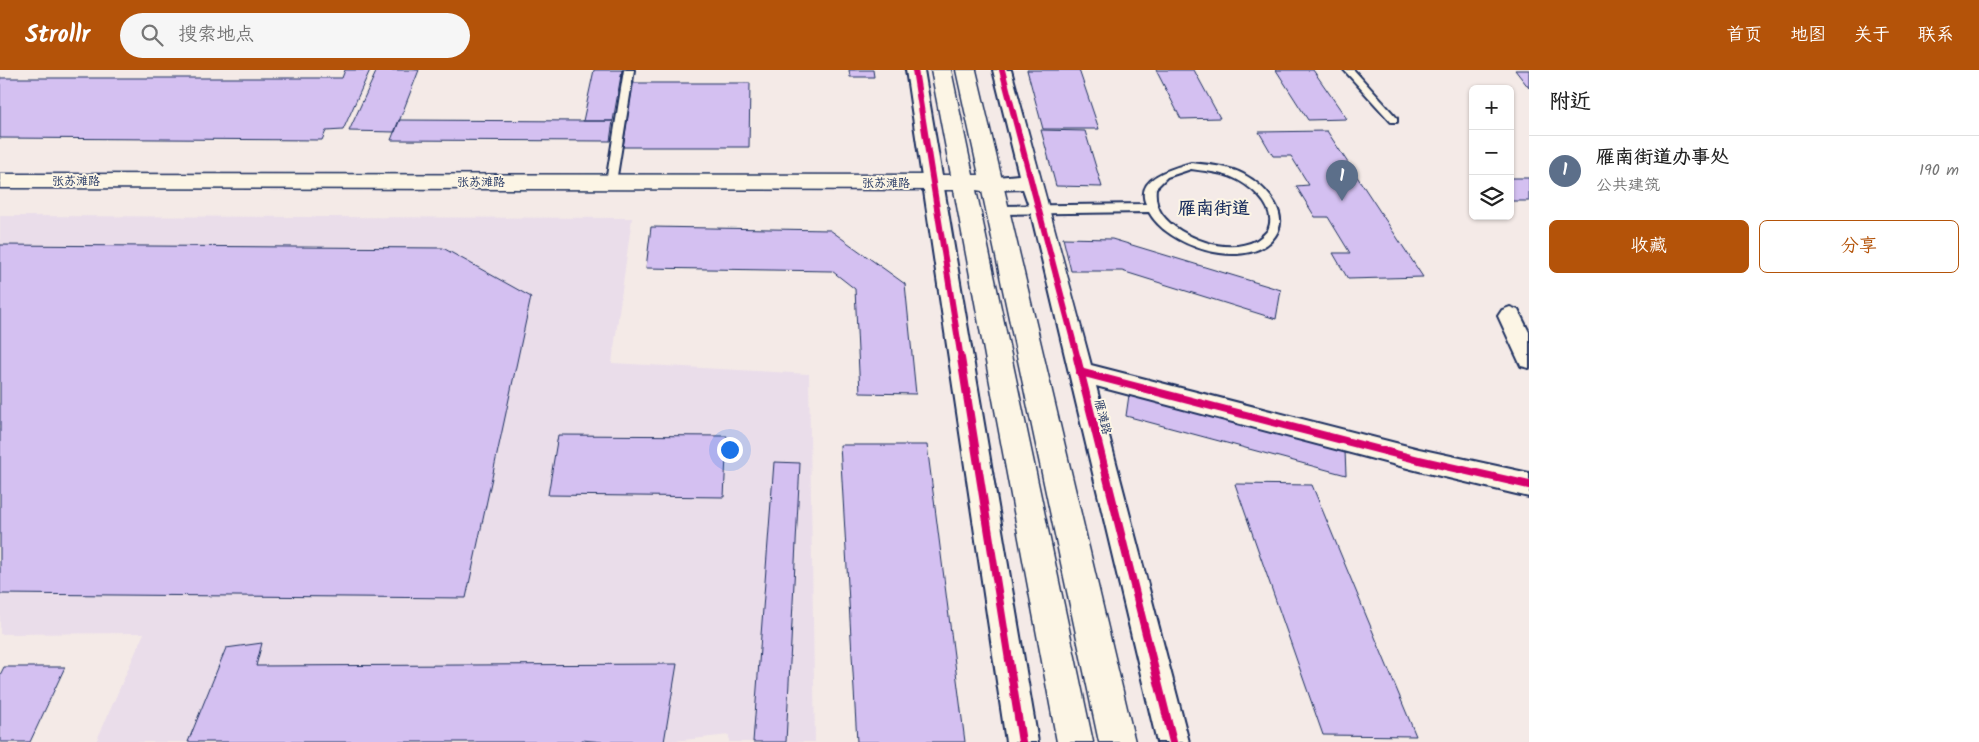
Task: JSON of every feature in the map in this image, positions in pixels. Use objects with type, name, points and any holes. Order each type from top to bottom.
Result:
[{"type":"main road","points":[[941,70],[1075,742]]},
{"type":"main road","points":[[966,70],[1117,742]]},
{"type":"main road","name":"张苏滩路","points":[[0,181],[963,183],[995,197]]},
{"type":"street","points":[[915,70],[1022,742]]},
{"type":"street","name":"雁滩路","points":[[1002,70],[1030,182],[1040,209],[1172,742]]},
{"type":"street","points":[[995,197],[1030,182]]},
{"type":"street","points":[[1510,316],[1529,359]]},
{"type":"street","points":[[1080,372],[1419,460],[1529,485]]},
{"type":"lane","points":[[611,182],[629,70]]},
{"type":"lane","points":[[1349,70],[1394,120]]},
{"type":"lane","points":[[1191,166],[1215,169],[1239,177],[1252,185],[1272,205],[1276,222],[1270,236],[1255,247],[1233,251],[1207,248],[1182,239],[1162,224],[1151,208],[1148,192],[1155,179],[1171,170],[1191,166]]},
{"type":"lane","points":[[995,197],[1040,209],[1151,208]]},
{"type":"shaded area","points":[[0,216],[632,218],[612,363],[809,374],[815,742],[729,742],[729,735],[665,742],[96,742],[144,633],[0,634]]},
{"type":"building","points":[[345,70],[370,70],[343,130],[326,131],[322,140],[0,138],[0,78],[342,78]]},
{"type":"building","points":[[377,70],[419,70],[395,132],[349,131]]},
{"type":"building","points":[[594,70],[622,70],[613,121],[583,121]]},
{"type":"building","points":[[849,70],[873,70],[874,77],[850,77]]},
{"type":"building","points":[[1027,70],[1079,70],[1099,129],[1043,129]]},
{"type":"building","points":[[1156,70],[1194,70],[1220,118],[1181,119]]},
{"type":"building","points":[[1276,70],[1313,70],[1347,119],[1308,120]]},
{"type":"building","points":[[1515,70],[1529,70],[1529,88]]},
{"type":"building","points":[[633,83],[750,83],[749,147],[623,147]]},
{"type":"building","points":[[399,120],[613,121],[610,141],[391,140]]},
{"type":"building","points":[[1041,130],[1085,131],[1102,187],[1056,186]]},
{"type":"building","points":[[1327,131],[1423,277],[1348,279],[1333,253],[1350,253],[1328,217],[1315,217],[1296,186],[1309,185],[1291,156],[1273,156],[1259,132]]},
{"type":"building","points":[[1514,178],[1529,178],[1529,201],[1514,201]]},
{"type":"building","points":[[651,227],[830,230],[905,284],[916,394],[860,393],[855,289],[832,271],[646,268]]},
{"type":"building","points":[[1063,238],[1112,239],[1281,290],[1276,319],[1122,271],[1071,271]]},
{"type":"building","points":[[0,245],[443,248],[531,297],[466,598],[0,594]]},
{"type":"building","points":[[1129,395],[1345,451],[1346,475],[1126,416]]},
{"type":"building","points":[[558,435],[727,436],[724,497],[548,495]]},
{"type":"building","points":[[840,445],[927,445],[965,742],[857,742]]},
{"type":"building","points":[[774,462],[800,463],[786,742],[753,742]]},
{"type":"building","points":[[1235,484],[1312,485],[1416,736],[1323,735]]},
{"type":"building","points":[[262,643],[256,666],[677,664],[664,742],[582,740],[581,742],[188,742],[226,648]]},
{"type":"building","points":[[4,667],[65,667],[30,742],[0,742],[0,675]]},
{"type":"cycle path","points":[[915,70],[1022,742]]},
{"type":"cycle path","points":[[1002,70],[1031,182],[1040,209],[1173,742]]},
{"type":"cycle path","points":[[1080,372],[1419,460],[1529,485]]},
{"type":"place","name":"雁南街道办事处","points":[[1342,201]]},
{"type":"district","name":"雁南街道","points":[[1214,208]]}]
